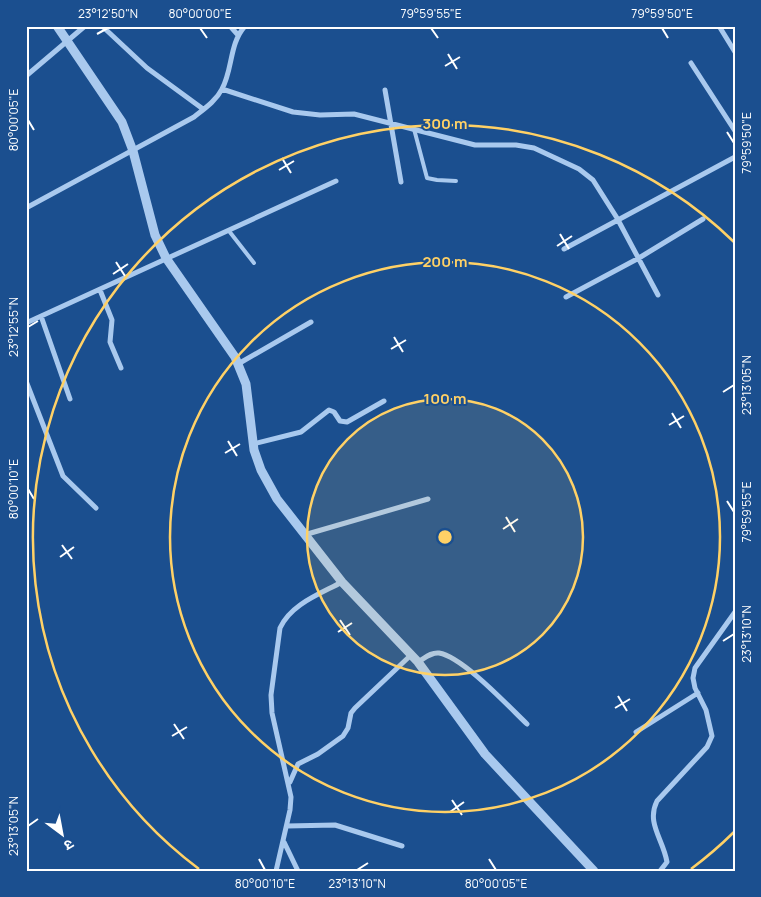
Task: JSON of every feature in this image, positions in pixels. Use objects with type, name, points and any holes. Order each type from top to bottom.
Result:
[{"type":"street","points":[[56,26],[68,40],[117,114],[133,152],[155,235],[166,258],[238,364],[246,384],[253,444],[261,470],[277,499],[304,536],[342,582],[415,658],[485,754],[594,871]]},
{"type":"street","points":[[26,76],[85,26]]},
{"type":"street","points":[[102,26],[147,68],[204,109]]},
{"type":"street","points":[[230,26],[238,34]]},
{"type":"street","points":[[26,208],[133,152],[194,117],[204,109],[217,98],[222,89],[238,34],[244,26]]},
{"type":"street","points":[[719,26],[735,52]]},
{"type":"street","points":[[691,63],[735,131]]},
{"type":"street","points":[[222,89],[293,112],[354,114],[475,145],[516,145],[534,148],[587,174],[617,218],[658,295]]},
{"type":"street","points":[[385,90],[401,182]]},
{"type":"street","points":[[564,249],[617,218],[735,157]]},
{"type":"street","points":[[26,323],[336,181]]},
{"type":"street","points":[[566,297],[639,258],[703,219]]},
{"type":"street","points":[[100,290],[112,320],[110,342],[121,368]]},
{"type":"street","points":[[41,316],[70,399]]},
{"type":"street","points":[[238,364],[311,322]]},
{"type":"street","points":[[26,381],[63,476],[96,508]]},
{"type":"street","points":[[253,444],[301,432],[329,410],[334,412],[340,421],[347,422],[384,401]]},
{"type":"street","points":[[304,536],[428,499]]},
{"type":"street","points":[[276,871],[290,810],[289,784],[274,721],[270,695],[280,628],[284,620],[300,605],[342,582]]},
{"type":"street","points":[[660,871],[667,862],[664,848],[653,822],[652,811],[657,801],[707,746],[712,736],[711,724],[693,678],[695,668],[735,612]]},
{"type":"street","points":[[289,784],[298,764],[318,754],[343,736],[355,708],[415,658],[430,654],[438,653],[445,655],[462,665],[490,688],[527,724]]},
{"type":"street","points":[[636,732],[698,693]]},
{"type":"street","points":[[287,826],[335,825],[402,846]]},
{"type":"street","points":[[284,842],[298,871]]},
{"type":"lane","points":[[414,129],[425,174],[431,180],[456,181]]},
{"type":"lane","points":[[229,231],[254,264]]}]
